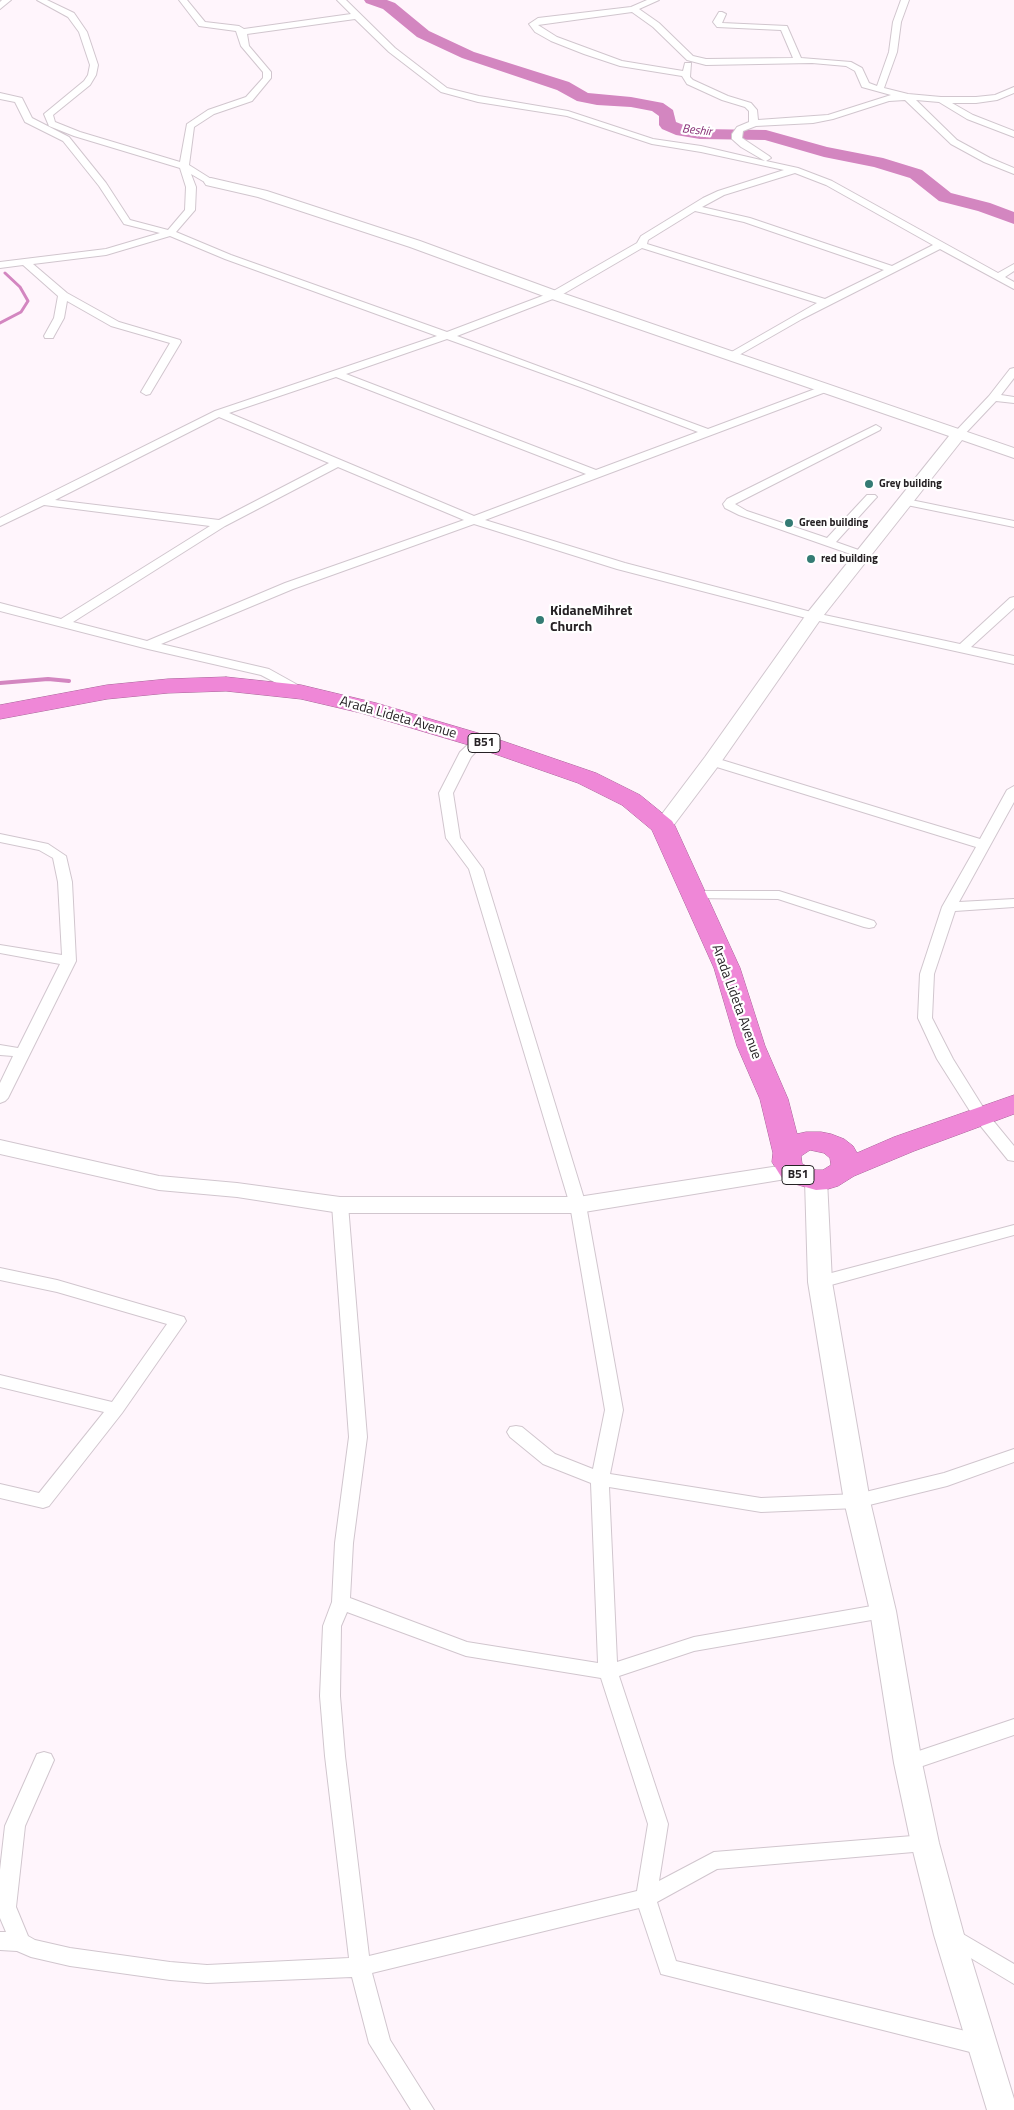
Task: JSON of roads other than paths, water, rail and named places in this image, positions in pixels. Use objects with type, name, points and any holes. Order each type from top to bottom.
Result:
[{"type":"highway","name":"Arada Lideta Avenue","points":[[0,712],[106,692],[168,686],[226,684],[301,692],[368,708],[480,741],[587,778],[631,800],[664,826],[727,968],[751,1046],[774,1099],[798,1168]]},
{"type":"highway","name":"Arada Lideta Avenue","points":[[774,1099],[833,1152]]},
{"type":"highway","name":"B51","points":[[833,1152],[837,1175],[828,1179],[798,1168],[794,1146],[806,1141],[833,1152],[904,1144],[1014,1104]]},
{"type":"street","points":[[0,6],[7,0]]},
{"type":"street","points":[[41,0],[71,15],[84,32],[94,65],[92,75],[87,83],[48,114],[52,124],[77,134],[184,166],[211,182],[262,194],[414,244],[554,295],[1014,453]]},
{"type":"street","points":[[183,0],[202,24],[239,29],[242,32],[357,16]]},
{"type":"street","points":[[341,0],[392,50],[444,90],[478,99],[568,114],[652,141],[701,148],[795,170],[829,183],[1014,286]]},
{"type":"street","points":[[655,0],[637,6],[634,9],[538,21],[533,24],[538,30],[554,40],[587,52],[620,62],[686,74]]},
{"type":"street","points":[[880,88],[893,52],[897,22],[905,0]]},
{"type":"street","points":[[634,9],[656,25],[690,58],[719,62],[798,60],[848,64],[859,70],[863,83],[907,97],[954,142],[987,160],[1014,170]]},
{"type":"street","points":[[722,14],[717,22],[720,24],[784,28],[798,60]]},
{"type":"street","points":[[0,265],[106,252],[170,233],[190,210],[191,187],[184,166],[190,126],[211,112],[248,99],[254,95],[267,78],[267,72],[245,46],[242,32]]},
{"type":"street","points":[[690,58],[686,74],[687,78],[694,85],[748,105],[753,110],[754,123]]},
{"type":"street","points":[[778,165],[737,139],[740,129],[754,123],[813,120],[844,113],[862,105],[888,98],[907,97],[941,100],[996,97],[1014,90]]},
{"type":"street","points":[[0,96],[19,100],[28,120],[66,139],[103,185],[127,222],[170,233],[228,257],[587,386],[707,432]]},
{"type":"street","points":[[941,100],[970,117],[1014,134]]},
{"type":"street","points":[[0,524],[219,413],[447,336],[554,295],[641,245],[644,238],[722,193],[795,170]]},
{"type":"street","points":[[694,208],[747,220],[894,270]]},
{"type":"street","points":[[641,245],[827,302]]},
{"type":"street","points":[[732,356],[827,302],[940,246]]},
{"type":"street","points":[[25,262],[63,295],[115,324],[176,342],[146,392]]},
{"type":"street","points":[[998,277],[1014,267]]},
{"type":"street","points":[[49,336],[59,318],[63,295]]},
{"type":"street","points":[[664,826],[814,616],[958,435],[993,398],[1014,370]]},
{"type":"street","points":[[337,374],[595,474]]},
{"type":"street","points":[[148,645],[289,586],[474,520],[827,388]]},
{"type":"street","points":[[993,398],[1014,400]]},
{"type":"street","points":[[219,413],[474,520],[620,566],[814,616],[1014,660]]},
{"type":"street","points":[[863,555],[743,513],[731,508],[730,504],[731,501],[876,428]]},
{"type":"street","points":[[64,622],[221,524],[338,463]]},
{"type":"street","points":[[829,543],[872,497]]},
{"type":"street","points":[[45,502],[221,524]]},
{"type":"street","points":[[906,502],[1014,524]]},
{"type":"street","points":[[963,648],[1014,602]]},
{"type":"street","points":[[0,607],[148,645],[265,672],[301,692]]},
{"type":"street","points":[[480,741],[465,755],[446,793],[453,838],[476,869],[578,1205],[614,1410],[600,1479],[608,1672],[658,1824],[646,1898],[668,1968],[982,2045]]},
{"type":"street","points":[[712,761],[985,845]]},
{"type":"street","points":[[1014,790],[1010,804],[949,907],[927,974],[925,1018],[945,1060],[980,1115],[1014,1156]]},
{"type":"street","points":[[0,838],[43,847],[59,856],[65,882],[69,962],[0,1098]]},
{"type":"street","points":[[694,895],[780,895],[869,924]]},
{"type":"street","points":[[949,907],[1014,903]]},
{"type":"street","points":[[0,949],[69,962]]},
{"type":"street","points":[[0,1050],[23,1054]]},
{"type":"street","points":[[0,1147],[159,1183],[237,1190],[340,1205],[578,1205],[798,1168],[820,1282],[856,1501],[883,1611],[908,1763],[925,1843],[949,1935],[1002,2110]]},
{"type":"street","points":[[340,1205],[358,1437],[344,1543],[341,1602],[332,1626],[330,1696],[360,1967],[380,2043],[423,2110]]},
{"type":"street","points":[[820,1282],[1014,1230]]},
{"type":"street","points":[[0,1274],[57,1286],[178,1321],[116,1409],[43,1501],[0,1491]]},
{"type":"street","points":[[0,1381],[116,1409]]},
{"type":"street","points":[[516,1432],[549,1459],[600,1479],[761,1505],[856,1501],[947,1479],[1014,1455]]},
{"type":"street","points":[[341,1602],[466,1649],[608,1672],[694,1644],[883,1611]]},
{"type":"street","points":[[908,1763],[1014,1727]]},
{"type":"street","points":[[44,1760],[15,1826],[6,1906],[10,1941],[70,1957],[170,1971],[207,1974],[360,1967],[511,1929],[646,1898],[714,1861],[925,1843]]},
{"type":"street","points":[[949,1935],[1014,1975]]},
{"type":"waterway","name":"Beshir","points":[[372,0],[389,6],[423,34],[468,55],[563,86],[583,97],[657,107],[667,114],[668,125],[682,131],[700,134],[766,135],[824,152],[877,162],[916,174],[945,197],[984,207],[1014,218]]},
{"type":"waterway","points":[[0,323],[21,312],[28,301],[20,287],[5,273]]},
{"type":"waterway","points":[[0,683],[48,679],[69,681]]},
{"type":"place","name":"Grey building","points":[[869,484]]},
{"type":"place","name":"Green building","points":[[789,523]]},
{"type":"place","name":"red building","points":[[811,559]]},
{"type":"place","name":"KidaneMihret Church","points":[[540,620]]}]
